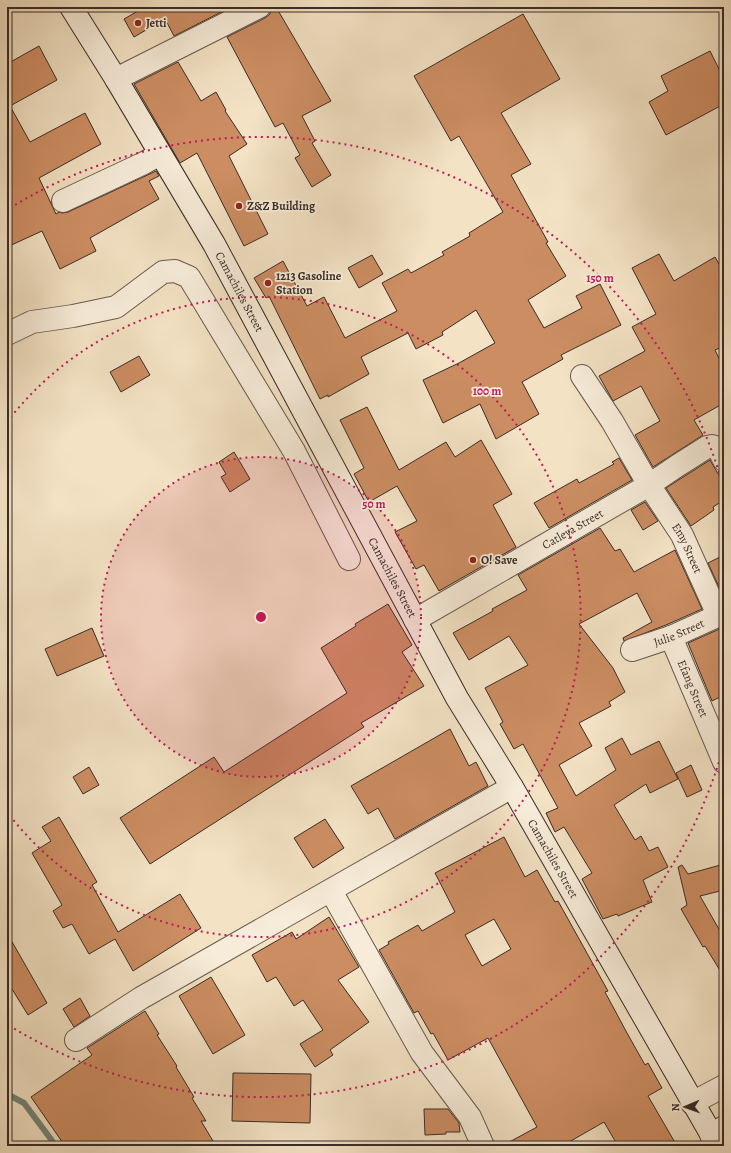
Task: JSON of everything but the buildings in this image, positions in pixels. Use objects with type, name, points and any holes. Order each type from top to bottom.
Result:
[{"type":"street","name":"Camachiles Street","points":[[71,7],[116,79],[214,244],[350,495],[457,698],[512,787],[692,1103],[717,1136]]},
{"type":"street","points":[[116,79],[259,7]]},
{"type":"street","points":[[63,201],[160,154]]},
{"type":"street","points":[[7,334],[32,322],[73,316],[116,306],[163,272],[175,271],[189,277],[294,451],[349,559]]},
{"type":"street","name":"Emy Street","points":[[582,376],[612,420],[649,485],[682,535],[721,614]]},
{"type":"street","name":"Catleya Street","points":[[415,620],[649,485],[707,447],[712,446],[718,448],[724,460]]},
{"type":"street","name":"Julie Street","points":[[632,650],[671,637],[721,614]]},
{"type":"street","name":"Efang Street","points":[[671,637],[724,762]]},
{"type":"street","points":[[76,1040],[142,998],[512,787]]},
{"type":"street","points":[[331,891],[422,1053],[470,1117],[484,1146]]},
{"type":"street","points":[[692,1103],[724,1086]]},
{"type":"waterway","points":[[7,1094],[24,1103],[56,1146]]},
{"type":"place","name":"Jetti","points":[[138,23]]},
{"type":"place","name":"Z&Z Building","points":[[239,206]]},
{"type":"place","name":"1213 Gasoline Station","points":[[268,283]]},
{"type":"place","name":"O! Save","points":[[473,560]]}]
